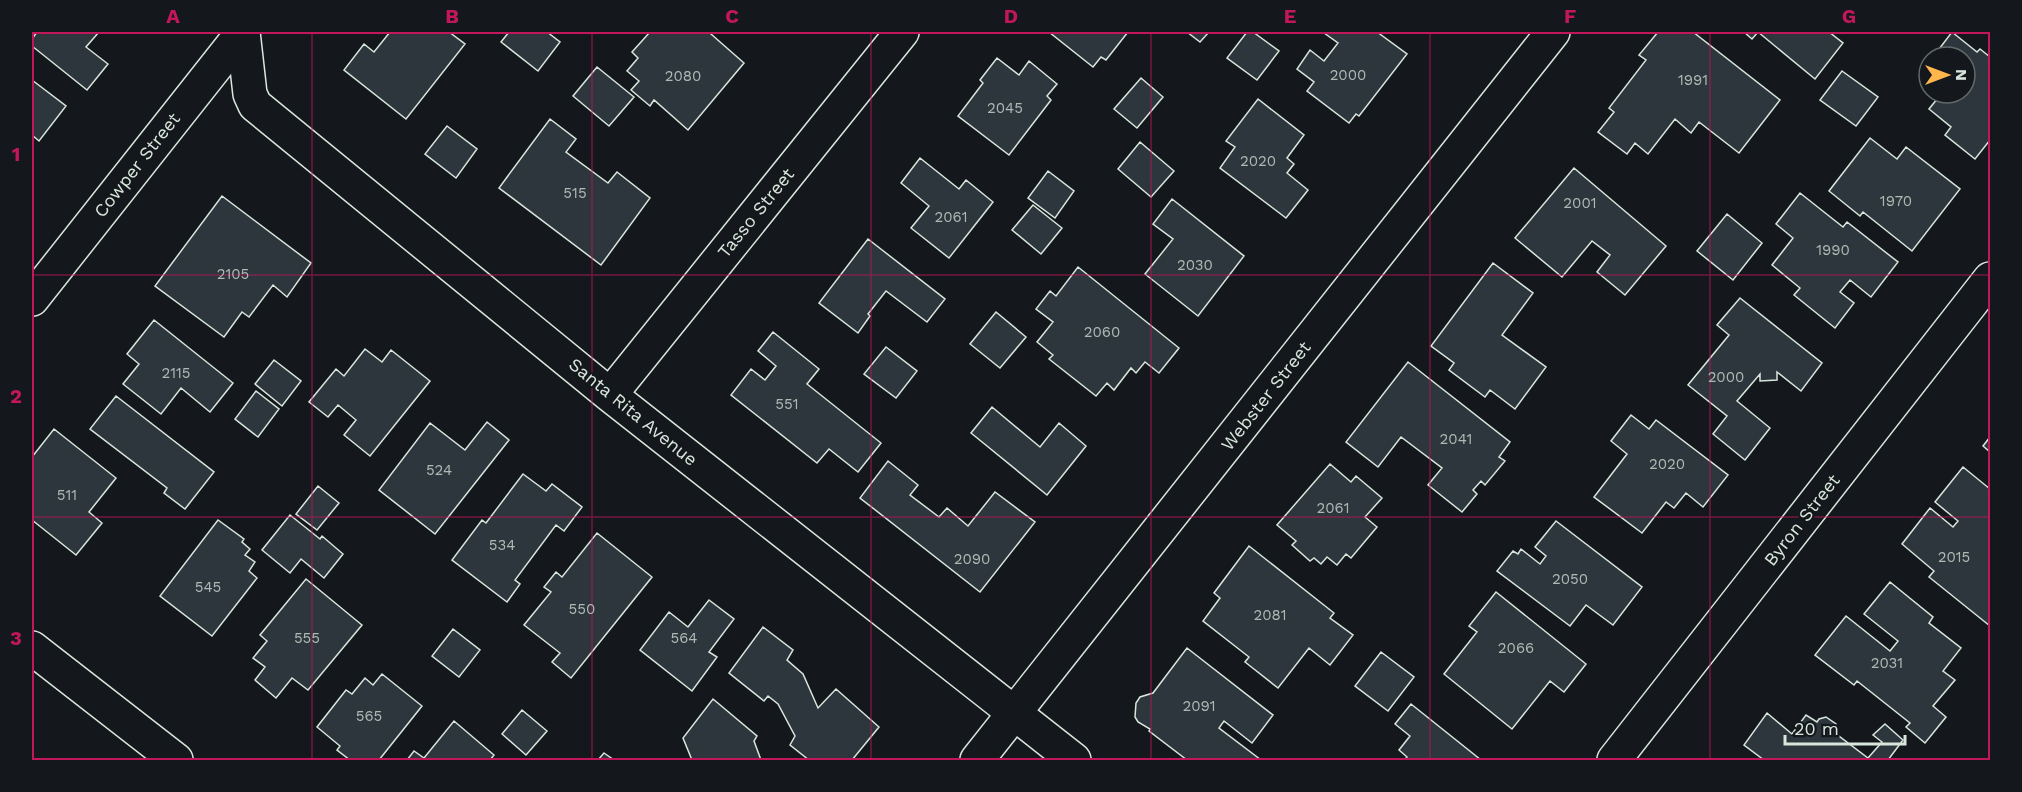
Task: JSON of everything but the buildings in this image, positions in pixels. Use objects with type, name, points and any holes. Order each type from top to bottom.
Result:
[{"type":"street","name":"Santa Rita Avenue","points":[[243,32],[250,94],[255,105],[610,395],[1074,760]]},
{"type":"street","name":"Cowper Street","points":[[32,299],[243,32]]},
{"type":"street","name":"Tasso Street","points":[[610,395],[902,32]]},
{"type":"street","name":"Webster Street","points":[[977,760],[1553,32]]},
{"type":"street","name":"Byron Street","points":[[1614,760],[1990,279]]},
{"type":"street","points":[[32,648],[176,760]]}]
